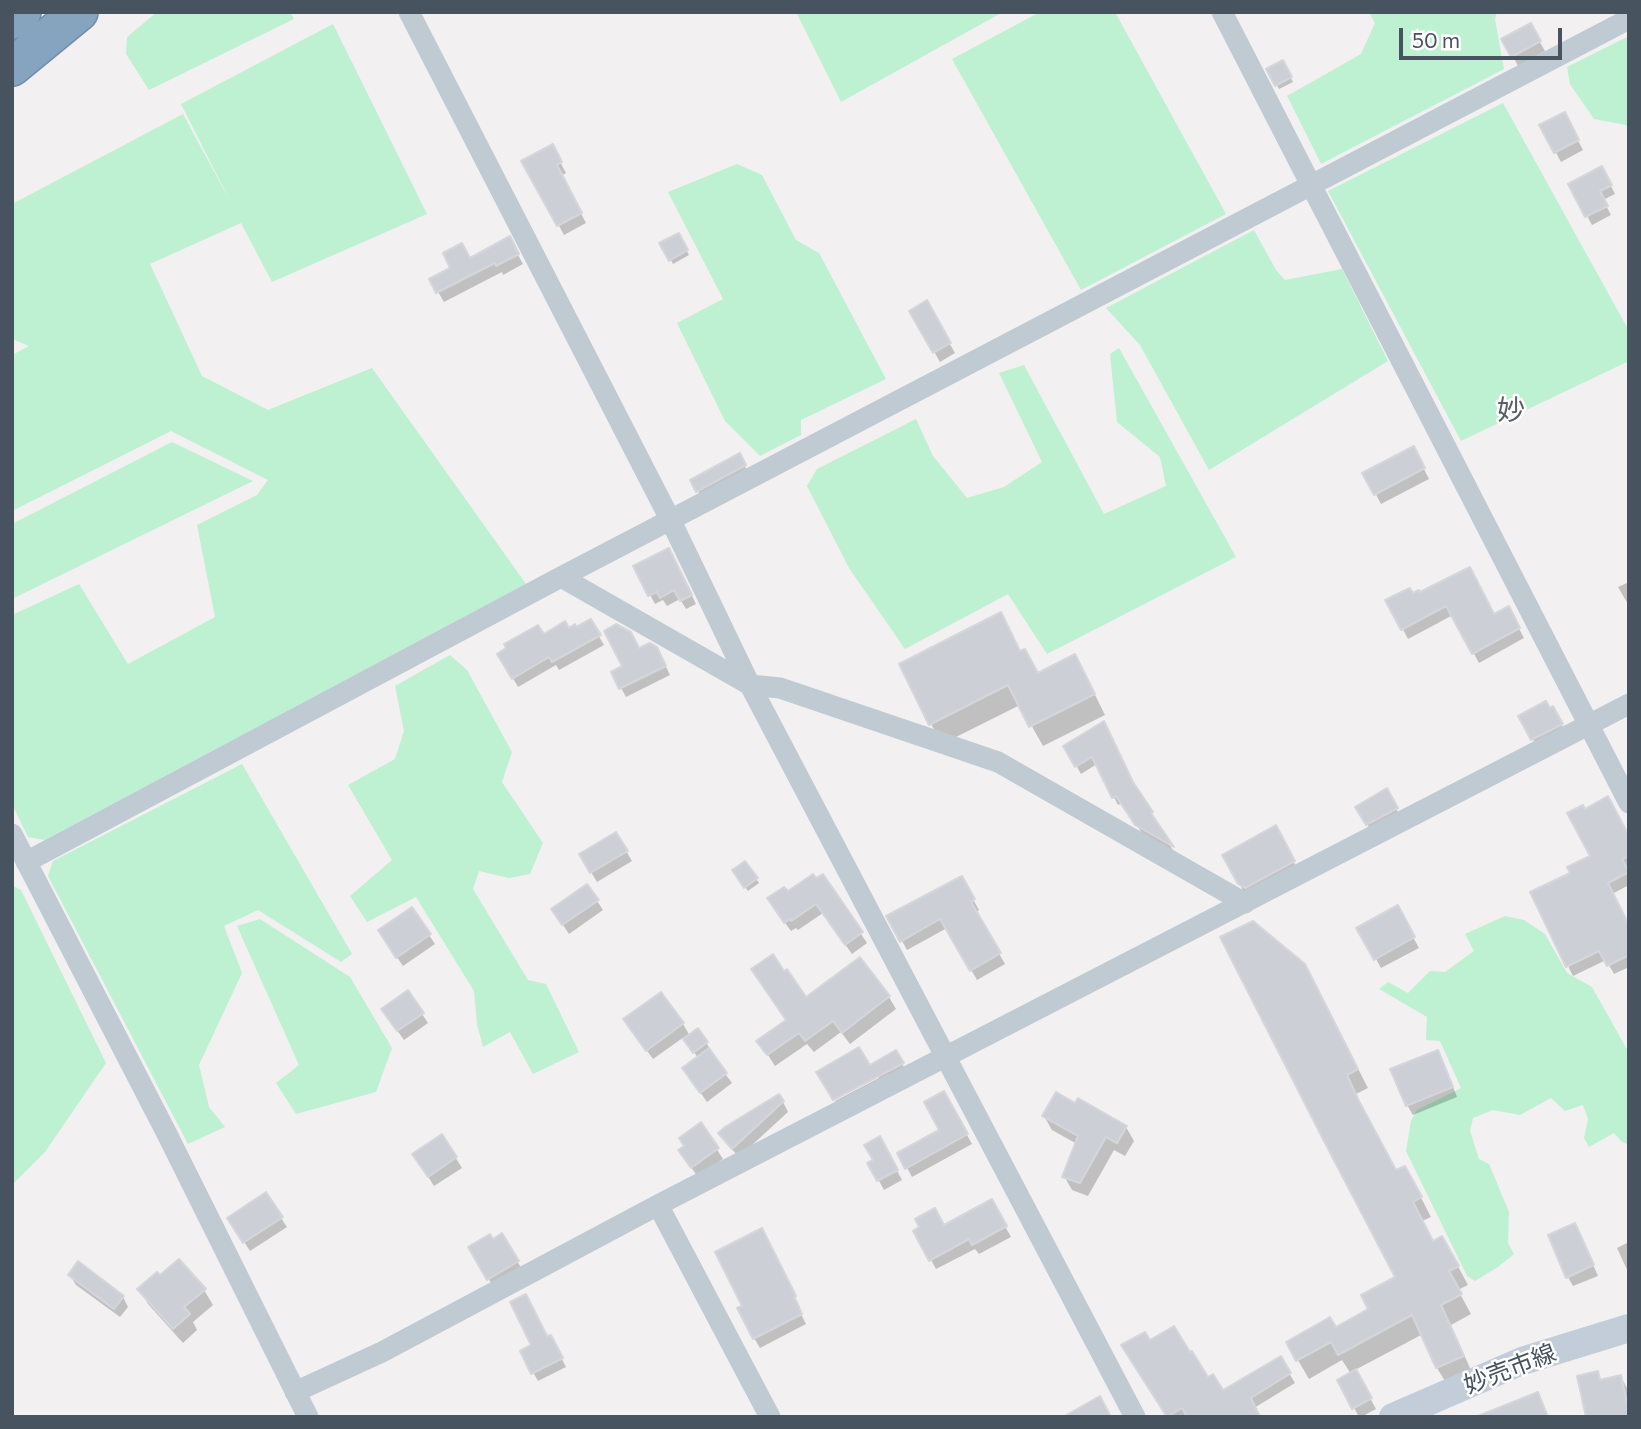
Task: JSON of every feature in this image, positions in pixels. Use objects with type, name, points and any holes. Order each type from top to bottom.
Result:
[{"type":"highway","points":[[12,20],[22,12]]},
{"type":"highway","points":[[12,67],[79,12]]},
{"type":"main road","name":"妙売市線","points":[[1392,1417],[1522,1362],[1629,1328]]},
{"type":"street","points":[[409,12],[671,521],[750,685],[1135,1417]]},
{"type":"street","points":[[1222,12],[1629,803]]},
{"type":"street","points":[[26,862],[561,577],[1629,19]]},
{"type":"street","points":[[561,577],[750,685],[780,688],[998,762],[1245,903]]},
{"type":"street","points":[[295,1392],[382,1352],[658,1205],[1629,704]]},
{"type":"street","points":[[12,834],[166,1132],[307,1417]]},
{"type":"street","points":[[658,1205],[771,1417]]},
{"type":"green space","points":[[157,12],[290,12],[294,19],[149,90],[126,54],[127,37]]},
{"type":"green space","points":[[796,12],[1003,12],[841,102]]},
{"type":"green space","points":[[1040,12],[1115,12],[1226,214],[1081,290],[952,59]]},
{"type":"green space","points":[[1369,12],[1497,12],[1495,19],[1504,69],[1321,164],[1287,96],[1361,54],[1375,23]]},
{"type":"green space","points":[[333,24],[427,214],[272,282],[241,223],[150,264],[202,376],[268,410],[372,368],[526,584],[45,840],[28,837],[12,804],[12,615],[79,584],[128,664],[215,617],[197,525],[257,495],[268,480],[171,431],[12,511],[12,355],[29,346],[12,339],[12,204],[183,114],[231,203],[181,104]]},
{"type":"green space","points":[[1629,36],[1629,130],[1626,125],[1594,119],[1570,84],[1567,67]]},
{"type":"green space","points":[[1503,103],[1629,331],[1629,361],[1461,441],[1328,191]]},
{"type":"green space","points":[[737,164],[762,175],[796,240],[819,253],[886,379],[801,420],[801,435],[760,456],[725,421],[677,323],[723,299],[668,192]]},
{"type":"green space","points":[[1254,230],[1276,270],[1285,280],[1342,269],[1388,361],[1209,470],[1140,345],[1106,308]]},
{"type":"green space","points":[[1119,348],[1236,557],[1047,654],[1008,594],[905,649],[849,568],[807,486],[817,469],[916,419],[933,456],[967,498],[1004,487],[1042,462],[999,373],[1024,365],[1104,514],[1166,486],[1160,457],[1117,422],[1110,354]]},
{"type":"green space","points":[[172,442],[253,481],[12,599],[12,524]]},
{"type":"green space","points":[[450,655],[467,670],[512,752],[502,782],[543,843],[530,874],[509,878],[479,871],[473,889],[528,980],[546,984],[579,1052],[533,1074],[510,1032],[483,1047],[477,1024],[474,991],[416,897],[367,922],[350,896],[392,860],[348,785],[395,759],[404,731],[395,686]]},
{"type":"green space","points":[[242,764],[352,954],[341,962],[258,910],[224,926],[242,973],[199,1065],[209,1107],[225,1127],[188,1144],[48,876],[53,861]]},
{"type":"green space","points":[[12,885],[21,890],[106,1063],[45,1152],[12,1185]]},
{"type":"green space","points":[[1505,916],[1524,920],[1545,934],[1567,973],[1592,987],[1629,1053],[1629,1145],[1614,1133],[1589,1147],[1584,1138],[1588,1119],[1583,1105],[1565,1111],[1551,1098],[1520,1115],[1493,1110],[1473,1118],[1470,1131],[1479,1159],[1489,1164],[1509,1212],[1508,1243],[1514,1254],[1475,1281],[1467,1276],[1406,1151],[1411,1121],[1417,1110],[1461,1088],[1440,1041],[1426,1040],[1427,1017],[1379,989],[1388,982],[1408,993],[1430,971],[1445,972],[1474,951],[1465,934]]},
{"type":"green space","points":[[260,919],[350,977],[392,1048],[376,1092],[296,1114],[276,1083],[299,1065],[237,926]]},
{"type":"building","points":[[1531,23],[1541,41],[1511,57],[1501,39]]},
{"type":"building","points":[[1283,60],[1292,77],[1275,86],[1266,69]]},
{"type":"building","points":[[1565,112],[1579,140],[1554,153],[1539,125]]},
{"type":"building","points":[[553,144],[562,162],[557,165],[582,213],[557,226],[521,161]]},
{"type":"building","points":[[1602,166],[1612,185],[1600,191],[1608,206],[1585,217],[1568,184]]},
{"type":"building","points":[[679,233],[688,250],[669,261],[659,243]]},
{"type":"building","points":[[510,236],[519,254],[436,293],[429,279],[450,268],[443,253],[462,243],[470,258]]},
{"type":"building","points":[[927,300],[951,343],[933,353],[909,311]]},
{"type":"building","points":[[1414,446],[1425,468],[1374,495],[1362,473]]},
{"type":"building","points":[[740,453],[746,465],[696,492],[690,480]]},
{"type":"building","points":[[669,548],[692,595],[680,601],[674,590],[660,598],[657,592],[648,596],[633,566]]},
{"type":"building","points":[[1470,567],[1494,614],[1509,606],[1520,628],[1472,654],[1446,606],[1401,630],[1385,600],[1410,588],[1413,593],[1419,590],[1420,592]]},
{"type":"building","points":[[1001,612],[1020,651],[1025,649],[1038,673],[1075,654],[1095,694],[1029,727],[1008,685],[929,725],[899,664]]},
{"type":"building","points":[[591,619],[601,635],[552,662],[549,657],[512,679],[497,654],[506,648],[504,644],[538,625],[544,634],[565,621],[569,628]]},
{"type":"building","points":[[616,624],[631,632],[639,648],[650,643],[657,647],[666,666],[619,689],[611,672],[622,666],[604,631]]},
{"type":"building","points":[[1546,701],[1550,708],[1553,706],[1563,724],[1531,740],[1518,716]]},
{"type":"building","points":[[1104,721],[1133,782],[1174,847],[1135,825],[1116,796],[1112,798],[1092,757],[1075,767],[1063,746]]},
{"type":"building","points":[[1387,788],[1398,808],[1366,825],[1355,807]]},
{"type":"building","points":[[1608,796],[1629,836],[1629,856],[1622,859],[1629,872],[1608,883],[1629,925],[1629,955],[1607,966],[1599,951],[1566,967],[1530,892],[1570,873],[1567,867],[1590,856],[1567,813],[1583,805],[1585,809]]},
{"type":"building","points":[[1276,825],[1295,861],[1245,888],[1238,884],[1222,855]]},
{"type":"building","points":[[616,832],[628,851],[590,873],[579,854]]},
{"type":"building","points":[[745,861],[758,878],[744,888],[732,870]]},
{"type":"building","points":[[813,874],[816,878],[823,874],[863,932],[845,945],[816,904],[784,923],[767,898],[784,887],[788,891]]},
{"type":"building","points":[[962,876],[975,899],[971,902],[1001,953],[970,971],[940,919],[900,942],[886,916]]},
{"type":"building","points":[[587,884],[599,900],[562,925],[551,909]]},
{"type":"building","points":[[1398,905],[1415,937],[1374,960],[1356,928]]},
{"type":"building","points":[[412,907],[431,934],[396,958],[378,930]]},
{"type":"building","points":[[1253,921],[1305,964],[1358,1069],[1347,1075],[1359,1101],[1396,1170],[1405,1166],[1422,1197],[1413,1202],[1433,1241],[1442,1236],[1459,1266],[1449,1271],[1462,1294],[1441,1305],[1464,1356],[1436,1368],[1412,1315],[1338,1355],[1331,1342],[1296,1361],[1286,1342],[1330,1317],[1336,1327],[1368,1309],[1361,1295],[1395,1277],[1220,937]]},
{"type":"building","points":[[773,954],[806,997],[860,957],[890,996],[842,1033],[833,1021],[805,1041],[799,1033],[767,1055],[756,1041],[786,1020],[751,969]]},
{"type":"building","points":[[408,990],[424,1013],[397,1031],[381,1009]]},
{"type":"building","points":[[661,992],[684,1023],[646,1051],[623,1019]]},
{"type":"building","points":[[698,1028],[708,1042],[693,1053],[683,1039]]},
{"type":"building","points":[[859,1047],[870,1065],[896,1050],[904,1063],[833,1100],[816,1072]]},
{"type":"building","points":[[709,1048],[727,1073],[700,1093],[682,1068]]},
{"type":"building","points":[[1438,1050],[1453,1087],[1406,1106],[1390,1069]]},
{"type":"building","points":[[944,1091],[968,1134],[905,1169],[897,1153],[939,1130],[924,1102]]},
{"type":"building","points":[[1056,1092],[1075,1103],[1078,1098],[1127,1126],[1117,1143],[1106,1137],[1080,1183],[1062,1177],[1078,1136],[1042,1116]]},
{"type":"building","points":[[779,1094],[784,1101],[732,1149],[718,1133],[725,1127]]},
{"type":"building","points":[[701,1122],[719,1148],[691,1168],[678,1150],[684,1146],[679,1138]]},
{"type":"building","points":[[442,1134],[457,1157],[428,1177],[412,1154]]},
{"type":"building","points":[[880,1136],[898,1170],[877,1181],[867,1163],[873,1160],[864,1145]]},
{"type":"building","points":[[266,1192],[283,1217],[243,1243],[227,1218]]},
{"type":"building","points":[[992,1199],[1007,1226],[972,1245],[969,1239],[929,1261],[913,1231],[919,1227],[915,1219],[935,1208],[944,1225]]},
{"type":"building","points":[[1575,1223],[1594,1265],[1566,1278],[1548,1235]]},
{"type":"building","points":[[762,1228],[796,1296],[794,1297],[802,1314],[753,1339],[737,1308],[742,1306],[715,1252]]},
{"type":"building","points":[[502,1233],[519,1261],[487,1280],[468,1247],[490,1234],[493,1239]]},
{"type":"building","points":[[179,1259],[206,1289],[184,1307],[190,1314],[173,1329],[137,1289],[157,1272],[160,1275]]},
{"type":"building","points":[[78,1261],[124,1296],[114,1309],[68,1275]]},
{"type":"building","points":[[526,1294],[547,1336],[551,1335],[563,1358],[531,1374],[520,1351],[531,1345],[510,1302]]},
{"type":"building","points":[[1174,1326],[1208,1377],[1213,1374],[1223,1390],[1281,1356],[1291,1373],[1251,1398],[1260,1417],[1187,1417],[1182,1408],[1167,1417],[1121,1345],[1145,1332],[1150,1340]]},
{"type":"building","points":[[1356,1369],[1372,1398],[1352,1409],[1337,1380]]},
{"type":"building","points":[[1598,1371],[1600,1380],[1621,1375],[1628,1417],[1586,1417],[1577,1376]]},
{"type":"building","points":[[1538,1392],[1548,1417],[1478,1417],[1478,1416]]},
{"type":"building","points":[[1100,1396],[1111,1417],[1063,1417]]},
{"type":"district","name":"妙","points":[[1511,411]]}]
